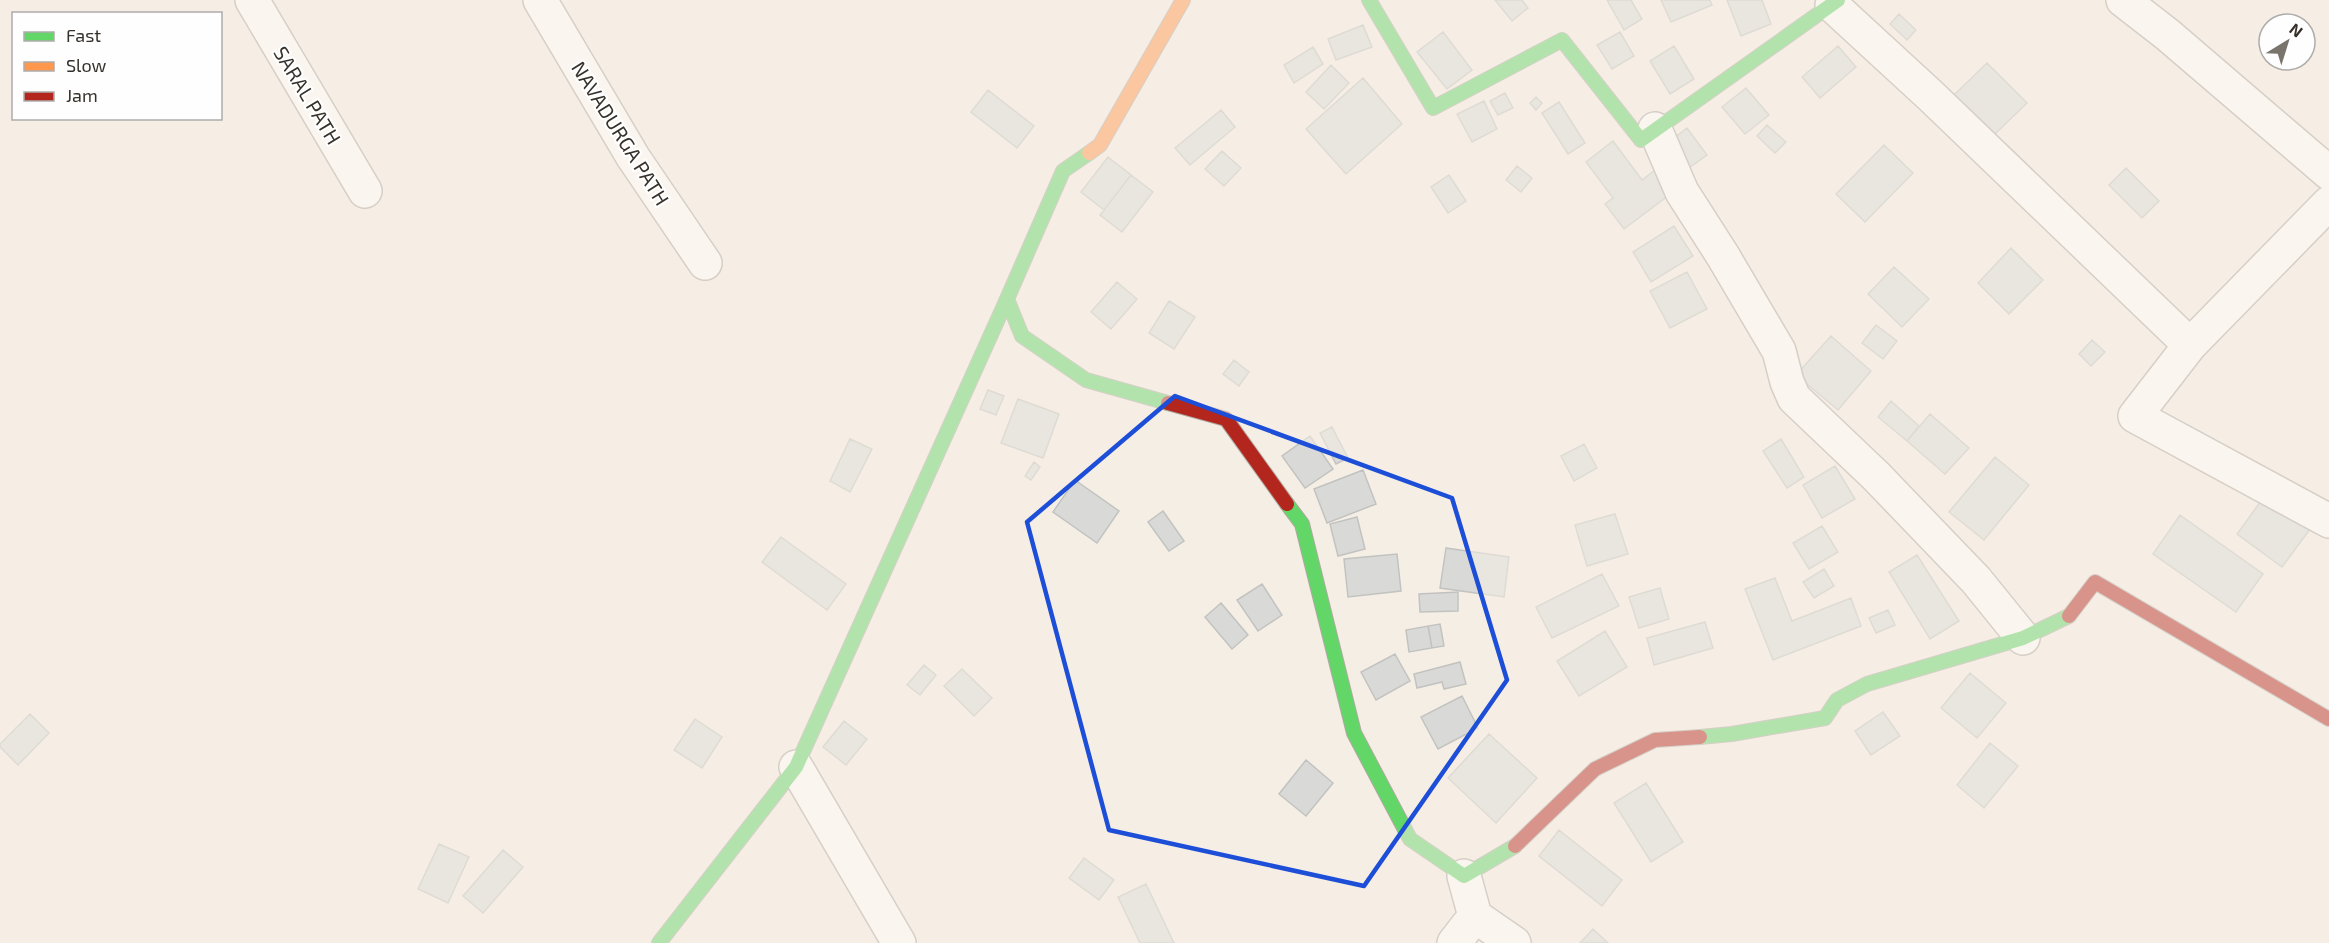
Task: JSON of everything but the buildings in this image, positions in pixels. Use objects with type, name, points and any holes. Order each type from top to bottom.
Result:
[{"type":"street","name":"SARAL PATH","points":[[252,0],[365,191]]},
{"type":"street","name":"NAVADURGA PATH","points":[[540,0],[633,157],[705,263]]},
{"type":"street","points":[[659,943],[796,767],[1063,171],[1100,145],[1183,0]]},
{"type":"street","points":[[1369,0],[1433,108],[1562,40],[1641,140],[1835,2],[2190,345]]},
{"type":"street","points":[[2123,0],[2168,35],[2329,174]]},
{"type":"street","points":[[1655,129],[1682,192],[1779,351],[1787,382],[1794,398],[1876,476],[1976,580],[2023,638]]},
{"type":"street","points":[[2329,203],[2190,345],[2135,416],[2329,521]]},
{"type":"street","points":[[1007,299],[1022,336],[1086,381],[1226,419],[1302,524],[1354,733],[1410,839],[1464,876],[1475,916],[1514,943]]},
{"type":"street","points":[[1464,876],[1516,846],[1594,769],[1655,740],[1732,734],[1825,718],[1838,700],[1867,684],[2023,638],[2068,617],[2095,582],[2329,719]]},
{"type":"street","points":[[796,767],[899,943]]},
{"type":"street","points":[[1454,943],[1475,916]]},
{"type":"highlighted area","points":[[1175,396],[1452,498],[1507,680],[1364,886],[1109,830],[1027,522]]},
{"type":"traffic: fast","points":[[1369,0],[1433,108],[1562,40],[1641,140],[1838,0]]},
{"type":"traffic: fast","points":[[1089,153],[1063,171],[1007,299],[1022,336],[1086,380],[1168,403]]},
{"type":"traffic: fast","points":[[659,943],[796,767],[1007,299]]},
{"type":"traffic: fast","points":[[1287,504],[1302,524],[1354,733],[1410,839],[1464,876],[1515,846]]},
{"type":"traffic: fast","points":[[1700,737],[1732,734],[1825,718],[1837,700],[1867,684],[2023,638],[2069,616]]},
{"type":"traffic: slow","points":[[1089,153],[1100,145],[1183,0]]},
{"type":"traffic: jam","points":[[1168,403],[1226,419],[1287,504]]},
{"type":"traffic: jam","points":[[2069,616],[2095,582],[2329,719]]},
{"type":"traffic: jam","points":[[1515,846],[1595,769],[1655,740],[1700,737]]}]
